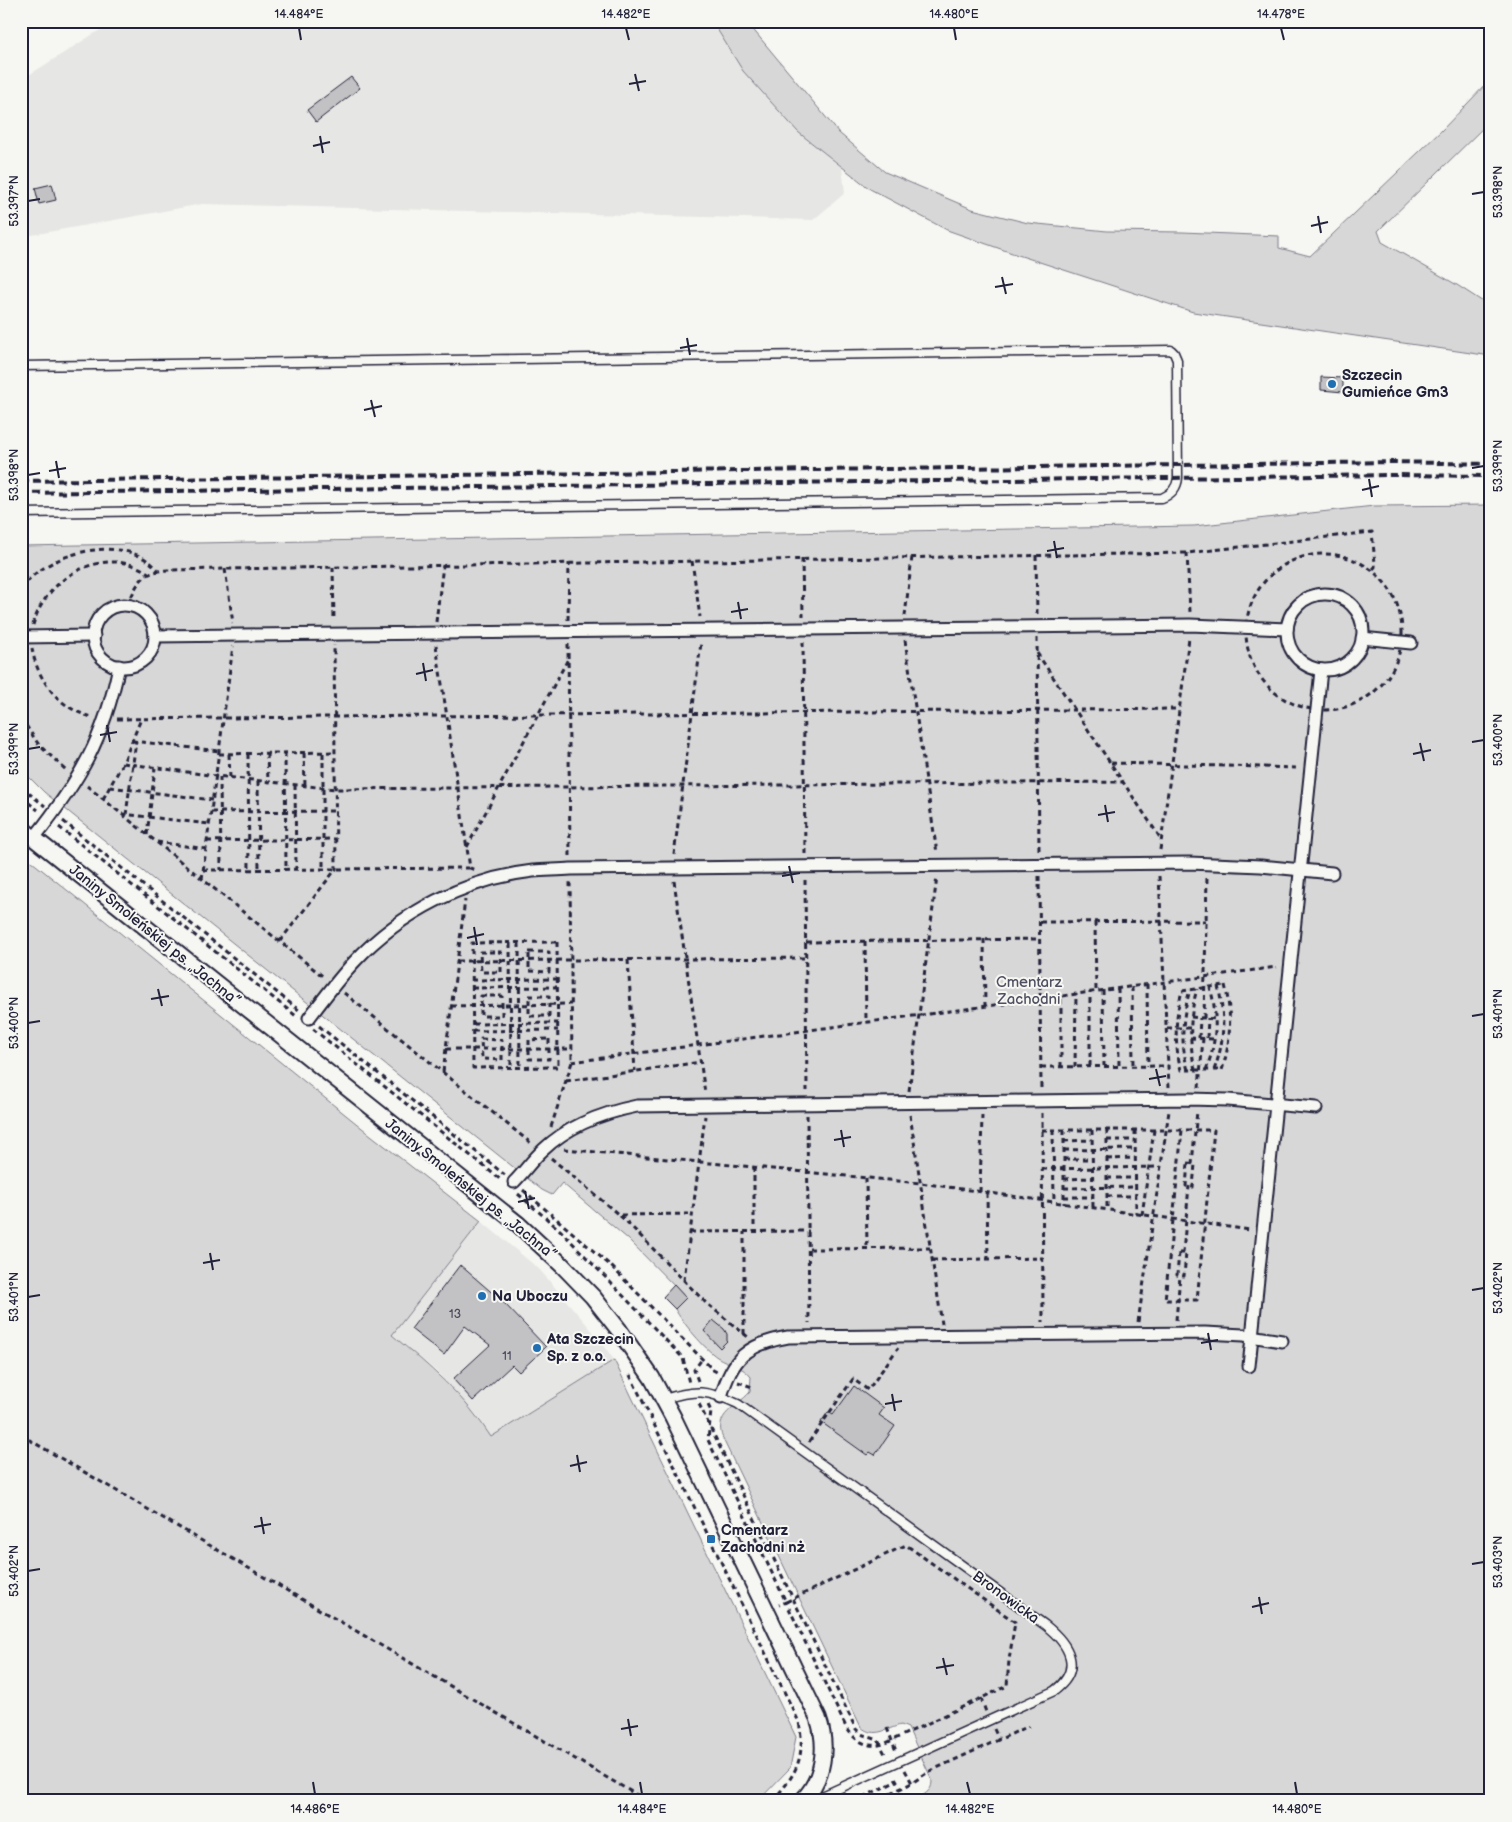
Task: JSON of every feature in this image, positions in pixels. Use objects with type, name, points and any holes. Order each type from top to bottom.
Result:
[{"type":"street","points":[[1332,595],[1343,599],[1356,610],[1362,626],[1362,638],[1357,652],[1346,664],[1331,670],[1320,670],[1305,665],[1297,658],[1288,644],[1287,629],[1290,618],[1300,604],[1315,596],[1332,595]]},
{"type":"street","points":[[128,605],[139,608],[149,617],[153,624],[155,636],[152,648],[144,659],[133,666],[119,666],[101,656],[96,649],[94,636],[97,622],[106,612],[118,606],[128,605]]},
{"type":"street","points":[[155,636],[1190,625],[1287,629]]},
{"type":"street","points":[[26,637],[94,636]]},
{"type":"street","points":[[1362,638],[1406,643]]},
{"type":"street","points":[[34,838],[52,816],[77,779],[95,746],[106,719],[119,666]]},
{"type":"street","points":[[1249,1366],[1320,670]]},
{"type":"street","name":"Janiny Smoleńskiej ps. „Jachna”","points":[[21,828],[541,1245],[578,1281],[607,1314],[640,1360],[664,1399],[815,1710],[823,1733],[824,1748],[821,1767],[814,1785],[803,1799]]},
{"type":"street","points":[[305,1020],[368,948],[395,926],[429,905],[467,887],[489,880],[545,870],[1208,864],[1332,873]]},
{"type":"street","points":[[509,1184],[544,1149],[567,1131],[613,1111],[637,1106],[1228,1100],[1316,1108]]},
{"type":"street","points":[[722,1397],[727,1377],[736,1362],[746,1352],[779,1339],[810,1336],[1220,1333],[1282,1341]]},
{"type":"lane","points":[[21,366],[1171,350],[1177,360],[1178,478],[1176,488],[1168,496],[1162,498],[21,513]]},
{"type":"lane","name":"Bronowicka","points":[[664,1399],[694,1392],[703,1392],[738,1404],[1045,1625],[1061,1640],[1069,1653],[1070,1671],[1062,1684],[1054,1690],[818,1798],[803,1799]]},
{"type":"path","points":[[128,605],[135,587],[142,579],[159,571],[1187,553],[1372,532],[1375,567],[1372,570]]},
{"type":"path","points":[[21,589],[31,578],[49,564],[60,558],[87,551],[110,550],[135,555],[149,561],[159,571]]},
{"type":"path","points":[[1137,1333],[1170,1100],[1158,864],[1190,625],[1187,553]]},
{"type":"path","points":[[1322,554],[1354,560],[1372,570],[1389,588],[1398,605],[1406,643],[1394,668],[1382,684],[1372,693],[1349,706],[1329,710],[1316,710],[1290,702],[1279,696],[1264,682],[1251,659],[1246,640],[1246,626],[1250,607],[1263,583],[1278,569],[1295,560],[1322,554]]},
{"type":"path","points":[[1036,555],[1044,1334]]},
{"type":"path","points":[[912,557],[903,628],[939,866],[908,1102],[943,1335]]},
{"type":"path","points":[[802,559],[810,1336]]},
{"type":"path","points":[[684,1280],[707,1104],[672,868],[702,630],[692,561]]},
{"type":"path","points":[[150,574],[139,567],[116,563],[99,563],[82,568],[59,582],[47,595],[26,637],[44,681],[55,696],[67,706],[81,713],[106,719],[1179,709]]},
{"type":"path","points":[[443,565],[434,633],[470,868]]},
{"type":"path","points":[[280,941],[336,869],[333,567]]},
{"type":"path","points":[[202,878],[235,635],[225,569]]},
{"type":"path","points":[[1037,653],[1162,839]]},
{"type":"path","points":[[466,847],[568,659]]},
{"type":"path","points":[[21,718],[39,745],[77,779],[443,1072],[544,1149],[619,1215],[718,1313],[760,1345]]},
{"type":"path","points":[[103,799],[134,741],[141,718]]},
{"type":"path","points":[[134,741],[229,754],[335,752]]},
{"type":"path","points":[[126,815],[134,741]]},
{"type":"path","points":[[285,753],[286,870]]},
{"type":"path","points":[[304,753],[305,786]]},
{"type":"path","points":[[323,753],[323,869]]},
{"type":"path","points":[[229,754],[230,778]]},
{"type":"path","points":[[248,754],[249,870]]},
{"type":"path","points":[[267,754],[268,782]]},
{"type":"path","points":[[1111,763],[1310,768]]},
{"type":"path","points":[[123,764],[220,777],[335,789],[1124,782]]},
{"type":"path","points":[[147,835],[155,768]]},
{"type":"path","points":[[220,777],[221,870]]},
{"type":"path","points":[[258,780],[259,870]]},
{"type":"path","points":[[295,785],[296,869]]},
{"type":"path","points":[[21,787],[52,816],[305,1020],[509,1184],[573,1231],[611,1266],[713,1370],[752,1387]]},
{"type":"path","points":[[110,787],[212,800]]},
{"type":"path","points":[[21,796],[52,816],[509,1184],[561,1231],[683,1358],[688,1380],[856,1729],[861,1734],[878,1740],[897,1781],[855,1801]]},
{"type":"path","points":[[211,812],[336,811]]},
{"type":"path","points":[[121,814],[209,824]]},
{"type":"path","points":[[207,840],[336,839]]},
{"type":"path","points":[[156,842],[206,849]]},
{"type":"path","points":[[1207,1038],[1204,1018],[1208,864]]},
{"type":"path","points":[[203,870],[470,868],[483,873],[489,880]]},
{"type":"path","points":[[443,1072],[467,887]]},
{"type":"path","points":[[1040,922],[1206,921]]},
{"type":"path","points":[[1095,922],[1096,991]]},
{"type":"path","points":[[984,939],[985,1006]]},
{"type":"path","points":[[806,942],[1040,939]]},
{"type":"path","points":[[865,941],[866,1022]]},
{"type":"path","points":[[557,942],[558,1067],[473,1068],[472,943],[519,943],[557,942]]},
{"type":"path","points":[[510,943],[511,1068]]},
{"type":"path","points":[[519,943],[520,1068]]},
{"type":"path","points":[[480,952],[501,952],[501,972],[480,972],[480,961],[480,952]]},
{"type":"path","points":[[528,952],[549,952],[549,972],[529,971],[529,961],[528,952]]},
{"type":"path","points":[[457,962],[806,958]]},
{"type":"path","points":[[628,960],[636,1071]]},
{"type":"path","points":[[572,1062],[1290,965]]},
{"type":"path","points":[[472,980],[557,979]]},
{"type":"path","points":[[1147,984],[1148,1066]]},
{"type":"path","points":[[1225,985],[1229,1001],[1230,1029],[1222,1070],[1181,1070],[1177,1054],[1176,1028],[1182,991],[1205,988],[1225,985]]},
{"type":"path","points":[[1132,986],[1133,1066]]},
{"type":"path","points":[[1214,1070],[1220,1052],[1223,1029],[1223,1008],[1218,986]]},
{"type":"path","points":[[472,988],[557,987]]},
{"type":"path","points":[[1206,1070],[1215,1039],[1216,1028],[1210,987]]},
{"type":"path","points":[[1118,988],[1119,1066]]},
{"type":"path","points":[[1195,1070],[1190,1038],[1190,1017],[1197,989]]},
{"type":"path","points":[[1103,990],[1104,1066]]},
{"type":"path","points":[[1188,1070],[1183,1047],[1183,1028],[1190,990]]},
{"type":"path","points":[[1090,992],[1090,1066]]},
{"type":"path","points":[[1075,1067],[1076,994]]},
{"type":"path","points":[[481,996],[502,996],[502,1016],[481,1016],[481,1005],[481,996]]},
{"type":"path","points":[[528,996],[549,996],[549,1016],[529,1016],[529,1005],[528,996]]},
{"type":"path","points":[[1061,996],[1061,1067]]},
{"type":"path","points":[[452,1006],[571,1004]]},
{"type":"path","points":[[1190,1017],[1216,1019]]},
{"type":"path","points":[[1199,1038],[1204,1018]]},
{"type":"path","points":[[473,1024],[558,1023]]},
{"type":"path","points":[[1166,1028],[1190,1028]]},
{"type":"path","points":[[1216,1028],[1230,1029]]},
{"type":"path","points":[[473,1031],[558,1030]]},
{"type":"path","points":[[1190,1038],[1215,1039]]},
{"type":"path","points":[[482,1040],[502,1040],[502,1060],[482,1060],[482,1049],[482,1040]]},
{"type":"path","points":[[529,1040],[549,1040],[549,1060],[529,1059],[529,1049],[529,1040]]},
{"type":"path","points":[[446,1049],[572,1048]]},
{"type":"path","points":[[566,1081],[700,1062]]},
{"type":"path","points":[[1041,1067],[1168,1066]]},
{"type":"path","points":[[980,1192],[983,1102]]},
{"type":"path","points":[[1042,1130],[1053,1130],[1064,1130],[1092,1130],[1107,1130],[1135,1130],[1154,1130],[1166,1130],[1182,1130],[1214,1130],[1197,1300],[1165,1300],[1182,1130]]},
{"type":"path","points":[[1053,1130],[1054,1202]]},
{"type":"path","points":[[1064,1130],[1064,1204]]},
{"type":"path","points":[[1092,1130],[1092,1208]]},
{"type":"path","points":[[1107,1130],[1108,1210]]},
{"type":"path","points":[[1135,1130],[1136,1214]]},
{"type":"path","points":[[1142,1215],[1154,1130]]},
{"type":"path","points":[[1064,1140],[1092,1140]]},
{"type":"path","points":[[1107,1140],[1135,1140]]},
{"type":"path","points":[[544,1149],[920,1183],[1263,1232]]},
{"type":"path","points":[[1064,1150],[1135,1149]]},
{"type":"path","points":[[1107,1159],[1135,1158]]},
{"type":"path","points":[[1064,1159],[1092,1159]]},
{"type":"path","points":[[1180,1276],[1184,1276],[1186,1254],[1183,1253],[1189,1186],[1186,1186],[1188,1164],[1195,1164],[1193,1187],[1189,1186]]},
{"type":"path","points":[[754,1167],[754,1232]]},
{"type":"path","points":[[1042,1169],[1160,1167]]},
{"type":"path","points":[[866,1178],[867,1248]]},
{"type":"path","points":[[1064,1179],[1092,1178]]},
{"type":"path","points":[[1107,1178],[1136,1178]]},
{"type":"path","points":[[1064,1188],[1136,1187]]},
{"type":"path","points":[[987,1193],[988,1259]]},
{"type":"path","points":[[1064,1197],[1092,1196]]},
{"type":"path","points":[[1107,1196],[1136,1196]]},
{"type":"path","points":[[619,1215],[692,1214]]},
{"type":"path","points":[[690,1232],[809,1231]]},
{"type":"path","points":[[744,1232],[744,1334]]},
{"type":"path","points":[[809,1249],[930,1248]]},
{"type":"path","points":[[1175,1333],[1180,1276],[1177,1276],[1179,1253],[1183,1253]]},
{"type":"path","points":[[932,1260],[1043,1258]]},
{"type":"path","points":[[802,1451],[853,1379],[868,1390],[902,1343],[901,1335]]},
{"type":"path","points":[[702,1359],[694,1370],[711,1411],[708,1440],[786,1602],[850,1733],[860,1742],[880,1745],[1007,1686],[1015,1622],[906,1545],[793,1599],[786,1602],[767,1610]]},
{"type":"path","points":[[627,1368],[799,1722],[802,1750],[800,1760],[794,1773],[772,1801]]},
{"type":"path","points":[[21,1435],[647,1801]]},
{"type":"path","points":[[874,1801],[912,1783],[928,1772],[1029,1726]]},
{"type":"shaded area","points":[[114,21],[712,21],[743,71],[798,132],[842,167],[845,193],[813,220],[202,204],[21,237],[21,80]]},
{"type":"shaded area","points":[[481,1221],[539,1269],[601,1341],[614,1360],[491,1437],[479,1418],[437,1372],[392,1335]]},
{"type":"green space","points":[[712,21],[746,21],[839,133],[885,172],[972,209],[1028,223],[1107,231],[1279,236],[1279,248],[1310,256],[1442,130],[1491,79],[1491,120],[1378,231],[1382,242],[1491,307],[1491,356],[1193,312],[947,230],[870,189],[798,132],[743,71]]},
{"type":"green space","name":"Cmentarz Zachodni","points":[[1491,505],[1491,1801],[924,1801],[922,1796],[930,1790],[932,1780],[908,1728],[901,1725],[881,1732],[871,1732],[861,1727],[723,1439],[721,1423],[723,1417],[750,1392],[751,1377],[744,1370],[717,1357],[688,1328],[675,1309],[686,1298],[628,1239],[562,1183],[552,1195],[542,1190],[44,792],[21,769],[21,546],[1194,526],[1374,506]]},
{"type":"green space","points":[[26,857],[367,1132],[481,1221],[392,1335],[458,1395],[491,1437],[614,1360],[796,1737],[790,1768],[758,1801],[21,1801],[21,865]]},
{"type":"building","points":[[351,77],[360,88],[316,122],[307,110]]},
{"type":"building","points":[[52,184],[56,200],[39,204],[35,188]]},
{"type":"building","name":"Szczecin Gumieńce Gm3","points":[[1321,377],[1343,378],[1343,392],[1321,390]]},
{"type":"building","points":[[460,1265],[504,1303],[546,1347],[519,1372],[512,1365],[473,1401],[453,1379],[490,1345],[465,1326],[444,1355],[411,1329]]},
{"type":"building","points":[[674,1285],[686,1298],[675,1309],[663,1297]]},
{"type":"building","points":[[713,1320],[727,1334],[727,1341],[720,1348],[704,1331]]},
{"type":"building","points":[[854,1386],[884,1408],[879,1415],[895,1426],[875,1455],[870,1452],[867,1455],[821,1422],[828,1412],[833,1415]]},
{"type":"railway","points":[[21,481],[1394,462],[1491,464]]},
{"type":"railway","points":[[21,493],[1394,475],[1491,476]]},
{"type":"place","name":"Szczecin Gumieńce Gm3","points":[[1332,384]]},
{"type":"place","name":"Na Uboczu","points":[[482,1296]]},
{"type":"place","name":"Ata Szczecin Sp. z o.o.","points":[[537,1348]]},
{"type":"place","name":"Cmentarz Zachodni nż","points":[[711,1539]]}]
